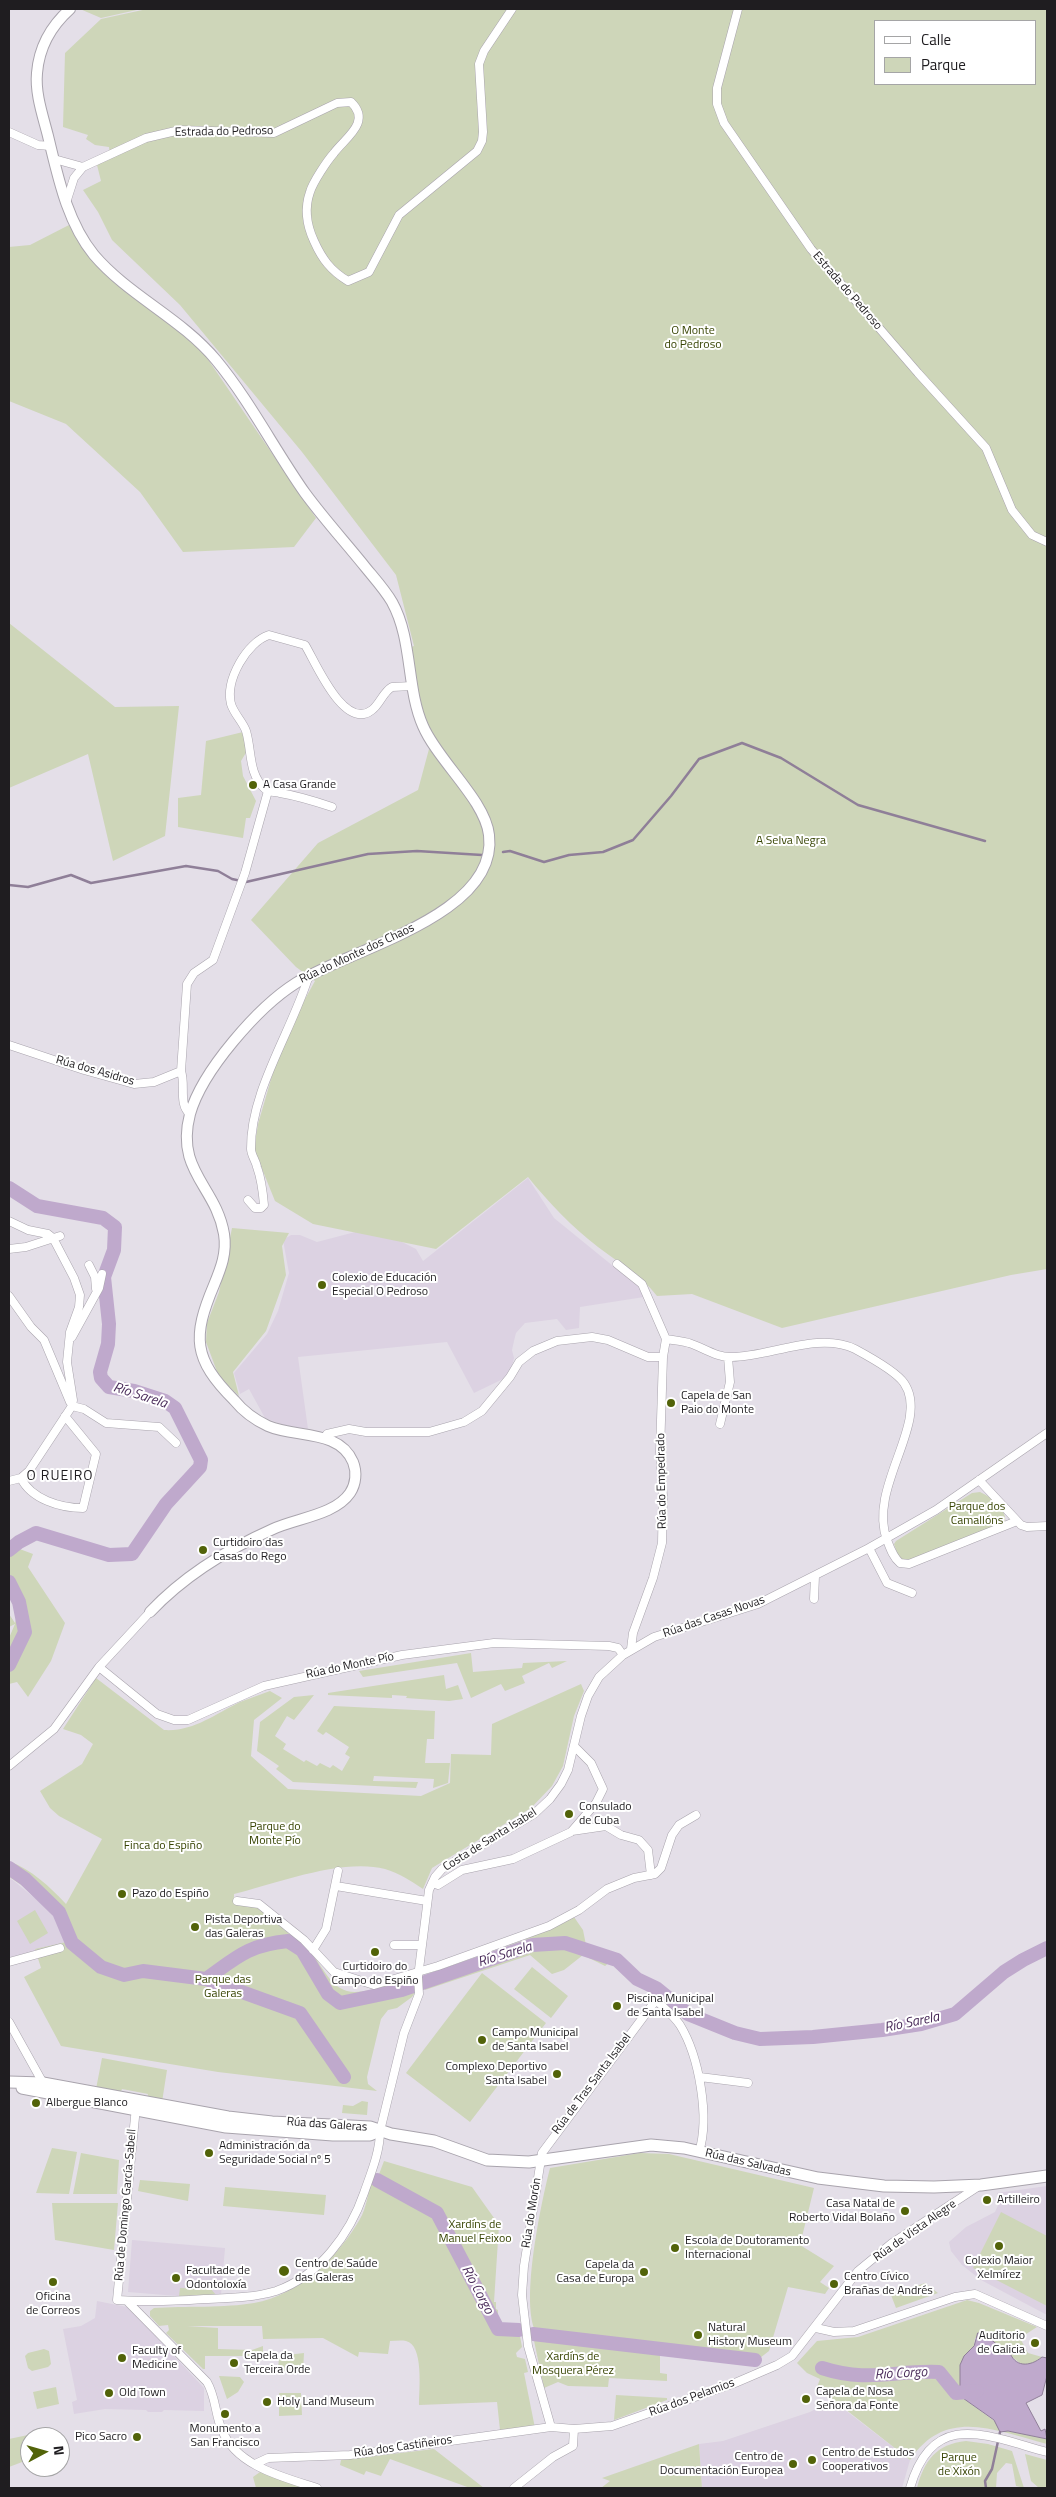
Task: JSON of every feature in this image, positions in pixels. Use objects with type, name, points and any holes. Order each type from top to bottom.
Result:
[{"type":"main road","name":"Rúa das Galeras","points":[[14,2084],[41,2082],[146,2103],[254,2120],[370,2127],[380,2131]]},
{"type":"main road","name":"Rúa das Galeras","points":[[14,2084],[135,2111],[237,2128],[333,2135],[370,2135],[380,2131]]},
{"type":"main road","name":"Rúa do Morón","points":[[380,2131],[434,2140],[487,2160],[510,2162],[546,2160]]},
{"type":"main road","name":"Rúa das Salvadas","points":[[546,2160],[643,2145],[667,2146],[839,2182],[884,2186],[945,2187]]},
{"type":"main road","name":"Rúa de Vista Alegre","points":[[945,2187],[981,2185],[1047,2176]]},
{"type":"street","name":"Rúa do Monte dos Chaos","points":[[70,9],[60,19],[46,39],[37,68],[38,96],[66,203],[78,231],[97,259],[122,282],[193,336],[220,365],[307,495],[389,597],[400,620],[404,634],[412,686],[420,719],[429,740],[479,809],[487,826],[490,842],[483,869],[459,898],[435,916],[387,942],[309,974],[289,986],[261,1010],[209,1073],[195,1098],[190,1114],[186,1139],[189,1160],[219,1216],[225,1243],[221,1269],[199,1323],[198,1336],[204,1361],[214,1379],[232,1399],[256,1419],[272,1428],[325,1438]]},
{"type":"street","name":"Estrada do Pedroso","points":[[83,167],[146,138],[180,130],[274,133],[337,103],[351,102],[359,113],[358,125],[354,132],[333,153],[310,190],[307,211],[310,232],[322,259],[336,274],[348,281],[369,272],[400,215],[477,151],[482,141],[483,132],[479,64],[484,51],[512,9]]},
{"type":"street","name":"Estrada do Pedroso","points":[[738,9],[717,88],[717,104],[724,123],[811,249],[918,373],[986,448],[1012,510],[1032,534],[1047,542]]},
{"type":"street","points":[[9,132],[38,146],[50,146]]},
{"type":"street","points":[[54,159],[83,167],[74,178],[66,203]]},
{"type":"street","points":[[332,807],[302,797],[268,791],[260,783],[252,766],[246,731],[232,707],[230,698],[233,679],[239,665],[258,640],[269,635],[305,644],[320,674],[343,707],[352,712],[364,714],[372,710],[392,687],[412,686]]},
{"type":"street","points":[[190,1114],[185,1110],[183,1102],[183,1078],[181,1071],[187,984],[194,973],[212,960],[243,880],[268,791]]},
{"type":"street","points":[[248,1200],[255,1208],[261,1208],[264,1204],[258,1167],[251,1151],[252,1130],[266,1081],[303,995],[309,974]]},
{"type":"street","name":"Rúa dos Asidros","points":[[9,1045],[84,1070],[134,1084],[154,1082],[181,1071]]},
{"type":"street","points":[[9,1220],[28,1230],[57,1237],[80,1295],[79,1306],[70,1332],[66,1362],[73,1400],[72,1406],[44,1450],[20,1478],[9,1481]]},
{"type":"street","points":[[9,1248],[26,1247],[57,1237]]},
{"type":"street","points":[[617,1264],[642,1284],[666,1339],[688,1343],[728,1357],[801,1345],[842,1344],[861,1352],[900,1378],[908,1388],[910,1412],[908,1427],[883,1503],[882,1515],[887,1539],[896,1560],[906,1565],[1017,1522]]},
{"type":"street","points":[[89,1265],[95,1277],[96,1288],[94,1296]]},
{"type":"street","points":[[68,1343],[100,1288],[102,1274]]},
{"type":"street","points":[[9,1296],[31,1327],[44,1340],[72,1406]]},
{"type":"street","points":[[9,1766],[54,1729],[99,1667],[174,1587],[194,1573],[274,1528],[326,1510],[340,1503],[349,1494],[355,1480],[354,1464],[342,1447],[325,1438],[327,1434],[350,1429],[366,1432],[428,1432],[464,1422],[482,1411],[510,1377],[518,1362],[534,1351],[557,1341],[592,1337],[608,1340],[648,1357],[663,1357]]},
{"type":"street","name":"Rúa do Empedrado","points":[[631,1650],[633,1633],[653,1578],[662,1543],[663,1496],[660,1452],[663,1357],[666,1339]]},
{"type":"street","points":[[720,1424],[730,1382],[728,1357]]},
{"type":"street","points":[[72,1406],[84,1409],[106,1423],[159,1427],[176,1443]]},
{"type":"street","points":[[20,1478],[25,1487],[41,1498],[53,1503],[83,1508],[96,1454],[65,1416]]},
{"type":"street","name":"Rúa das Casas Novas","points":[[614,1662],[655,1637],[758,1604],[887,1539],[921,1520],[1047,1433]]},
{"type":"street","points":[[979,1480],[1017,1522],[1027,1527],[1047,1526]]},
{"type":"street","points":[[869,1548],[887,1583],[912,1593]]},
{"type":"street","points":[[814,1599],[815,1576]]},
{"type":"street","name":"Rúa do Monte Pío","points":[[99,1667],[157,1714],[167,1719],[181,1721],[200,1716],[236,1697],[280,1682],[384,1658],[494,1643],[520,1642],[609,1646],[618,1648],[623,1655]]},
{"type":"street","name":"Costa de Santa Isabel","points":[[380,2131],[404,2033],[418,1994],[418,1974],[427,1901],[432,1883],[442,1869],[534,1814],[550,1799],[565,1776],[588,1696],[599,1677],[614,1662]]},
{"type":"street","points":[[432,1883],[438,1885],[462,1870],[521,1856],[554,1842],[572,1831],[596,1803],[603,1789],[591,1763],[574,1746]]},
{"type":"street","points":[[237,1901],[259,1904],[278,1918],[334,1972],[368,1985],[380,1984],[418,1974],[550,1926],[579,1910],[606,1888],[634,1878],[651,1876],[661,1868],[672,1835],[679,1825],[696,1815]]},
{"type":"street","points":[[572,1831],[606,1826],[622,1835],[640,1840],[648,1850],[651,1876]]},
{"type":"street","points":[[313,1950],[326,1929],[338,1871]]},
{"type":"street","points":[[336,1886],[427,1901]]},
{"type":"street","points":[[394,1945],[422,1945]]},
{"type":"street","points":[[9,1962],[60,1948]]},
{"type":"street","name":"Rúa de Tras Santa Isabel","points":[[546,2160],[542,2153],[656,2000],[679,2023],[700,2077]]},
{"type":"street","points":[[9,2022],[41,2082]]},
{"type":"street","points":[[699,2152],[702,2104],[700,2077],[748,2083]]},
{"type":"street","points":[[135,2111],[139,2105],[146,2103]]},
{"type":"street","name":"Rúa de Domingo García-Sabell","points":[[132,2301],[117,2300],[135,2111]]},
{"type":"street","points":[[132,2301],[149,2302],[250,2296],[293,2283],[307,2273],[336,2246],[356,2216],[378,2151],[380,2131]]},
{"type":"street","name":"Rúa do Morón","points":[[546,2160],[524,2266],[522,2296],[528,2346],[551,2427]]},
{"type":"street","name":"Rúa de Vista Alegre","points":[[818,2325],[858,2271],[892,2243],[981,2185]]},
{"type":"street","points":[[818,2325],[828,2331],[854,2331],[955,2297],[975,2294],[1047,2326]]},
{"type":"street","points":[[132,2301],[211,2388],[221,2430],[229,2445],[240,2456],[255,2464],[317,2488]]},
{"type":"street","points":[[146,2316],[149,2302]]},
{"type":"street","name":"Rúa dos Pelamios","points":[[551,2427],[574,2429],[617,2425],[769,2369],[792,2356],[818,2325]]},
{"type":"street","name":"Rúa dos Castiñeiros","points":[[255,2464],[268,2458],[350,2455],[551,2427]]},
{"type":"street","points":[[514,2488],[553,2457],[572,2446],[574,2429]]},
{"type":"street","points":[[910,2488],[920,2460],[928,2450],[942,2439],[962,2434],[998,2439],[1047,2452]]},
{"type":"shaded area","points":[[528,1178],[554,1218],[640,1288],[644,1297],[580,1307],[579,1328],[566,1330],[557,1319],[525,1323],[516,1333],[512,1350],[514,1358],[511,1370],[503,1379],[474,1393],[447,1342],[298,1357],[308,1429],[284,1425],[265,1418],[249,1389],[240,1394],[234,1373],[267,1334],[278,1311],[289,1273],[283,1240],[291,1235],[300,1235],[317,1242],[359,1231],[386,1234],[416,1249],[423,1261]]},
{"type":"shaded area","points":[[9,1877],[53,1913],[64,1930],[66,1942],[9,1958]]},
{"type":"shaded area","name":"Colexio Maior Xelmírez","points":[[1047,2186],[1047,2315],[981,2280],[962,2265],[951,2251],[949,2242],[966,2227],[995,2212],[999,2203],[997,2193]]},
{"type":"shaded area","name":"Facultade de Odontoloxía","points":[[132,2240],[225,2248],[221,2295],[177,2296],[128,2292]]},
{"type":"shaded area","name":"Faculty of Medicine","points":[[97,2301],[127,2307],[133,2312],[204,2388],[204,2411],[164,2410],[162,2412],[148,2412],[146,2410],[105,2409],[74,2414],[72,2402],[77,2400],[63,2329],[81,2326],[95,2318]]},
{"type":"shaded area","points":[[978,2333],[983,2333],[1005,2351],[1009,2350],[1011,2356],[1018,2363],[1028,2364],[1042,2357],[1047,2358],[1047,2376],[1042,2395],[1026,2403],[1041,2431],[1045,2429],[1047,2439],[1008,2431],[1000,2432],[994,2420],[960,2396],[960,2365],[964,2356],[974,2346]]},
{"type":"shaded area","points":[[832,2400],[910,2460],[902,2488],[702,2488],[699,2444],[723,2441],[810,2412]]},
{"type":"green space","points":[[80,9],[141,9],[101,18]]},
{"type":"green space","points":[[147,9],[1047,9],[1047,1269],[1011,1275],[782,1328],[692,1294],[657,1296],[637,1275],[598,1247],[570,1223],[528,1177],[436,1249],[313,1224],[275,1201],[254,1149],[258,1124],[276,1062],[300,1008],[315,981],[296,967],[251,920],[318,843],[418,790],[429,749],[478,800],[438,746],[428,726],[419,698],[411,647],[414,646],[396,575],[302,452],[180,305],[112,240],[98,212],[83,190],[101,181],[97,165],[110,158],[109,147],[95,145],[86,139],[88,135],[63,127],[65,53],[101,19]]},
{"type":"green space","points":[[69,225],[81,246],[96,264],[205,355],[316,518],[294,547],[183,552],[140,492],[66,424],[9,401],[9,247],[30,245]]},
{"type":"green space","points":[[9,623],[115,707],[179,706],[165,836],[113,861],[88,754],[9,788]]},
{"type":"green space","points":[[243,732],[247,751],[241,761],[243,776],[256,801],[250,818],[246,818],[243,838],[178,827],[178,798],[201,795],[206,741]]},
{"type":"green space","points":[[232,1228],[289,1233],[282,1246],[286,1275],[266,1331],[233,1372],[239,1396],[219,1377],[206,1342],[207,1323],[219,1292]]},
{"type":"green space","name":"Parque dos Camallóns","points":[[980,1492],[990,1497],[1002,1509],[1005,1525],[909,1561],[903,1562],[899,1559],[894,1544],[896,1541],[972,1493]]},
{"type":"green space","points":[[9,1545],[33,1554],[28,1567],[65,1623],[51,1661],[28,1697],[17,1682],[9,1684],[9,1638],[15,1624],[9,1627],[9,1614],[15,1623],[17,1615],[9,1588]]},
{"type":"green space","points":[[471,1653],[473,1672],[522,1668],[523,1663],[567,1661],[552,1668],[549,1663],[522,1676],[525,1683],[505,1691],[501,1684],[471,1698],[457,1663],[363,1677],[359,1671]]},
{"type":"green space","points":[[444,1675],[446,1689],[458,1685],[463,1699],[449,1701],[406,1698],[407,1696],[392,1695],[392,1698],[328,1695],[328,1693]]},
{"type":"green space","points":[[96,1678],[164,1730],[175,1730],[194,1725],[240,1702],[270,1691],[282,1698],[254,1720],[251,1756],[288,1789],[421,1796],[450,1783],[451,1754],[491,1755],[492,1724],[581,1684],[584,1691],[574,1716],[563,1766],[552,1786],[531,1808],[432,1868],[423,1889],[400,1875],[385,1869],[368,1866],[330,1869],[310,1873],[234,1894],[234,1900],[260,1909],[309,1949],[330,1979],[347,1991],[364,1991],[408,1981],[414,1983],[416,1991],[412,1997],[397,2008],[388,2010],[381,2019],[367,2077],[368,2084],[377,2091],[218,2072],[61,2046],[24,1977],[41,1968],[35,1949],[66,1942],[63,1932],[52,1913],[36,1896],[9,1877],[9,1861],[40,1879],[66,1904],[102,1839],[59,1816],[50,1808],[40,1791],[82,1764],[93,1744],[81,1735],[63,1729]]},
{"type":"green space","points":[[314,1695],[294,1720],[287,1716],[275,1736],[286,1744],[283,1749],[304,1762],[306,1760],[317,1766],[320,1763],[330,1768],[333,1765],[342,1771],[350,1757],[345,1754],[349,1747],[326,1732],[323,1735],[317,1731],[334,1706],[435,1711],[434,1739],[427,1739],[425,1763],[450,1763],[448,1783],[433,1788],[434,1779],[374,1776],[373,1781],[418,1782],[416,1788],[293,1782],[276,1769],[279,1766],[257,1751],[260,1722],[294,1697]]},
{"type":"green space","points":[[35,1910],[48,1933],[30,1944],[17,1921]]},
{"type":"green space","points":[[574,1917],[583,1930],[586,1945],[611,1961],[605,1966],[583,1955],[564,1970],[552,1974],[530,1955],[425,1990],[422,1986],[422,1978],[524,1940]]},
{"type":"green space","points":[[532,1967],[568,1996],[551,2018],[514,1989]]},
{"type":"green space","name":"Campo Municipal de Santa Isabel","points":[[482,1973],[546,2023],[470,2122],[406,2073]]},
{"type":"green space","points":[[102,2058],[167,2070],[162,2102],[147,2099],[148,2094],[122,2089],[120,2094],[96,2089]]},
{"type":"green space","points":[[362,2101],[368,2102],[367,2115],[342,2113],[343,2105],[353,2106]]},
{"type":"green space","points":[[52,2148],[77,2152],[69,2194],[36,2193]]},
{"type":"green space","points":[[81,2153],[119,2160],[117,2194],[73,2194]]},
{"type":"green space","points":[[640,2153],[669,2154],[814,2188],[800,2245],[834,2266],[820,2282],[829,2288],[825,2294],[788,2287],[769,2351],[760,2358],[535,2330],[531,2316],[531,2274],[538,2226],[550,2168]]},
{"type":"green space","name":"Xardíns de Manuel Feixoo","points":[[384,2161],[472,2187],[499,2225],[494,2302],[496,2302],[496,2309],[498,2310],[498,2323],[438,2209],[378,2177]]},
{"type":"green space","points":[[140,2180],[190,2184],[188,2201],[138,2191]]},
{"type":"green space","points":[[371,2182],[376,2182],[435,2213],[497,2331],[519,2331],[522,2347],[516,2353],[517,2357],[525,2359],[528,2372],[524,2373],[535,2428],[500,2430],[497,2402],[419,2405],[420,2379],[418,2359],[412,2344],[406,2341],[390,2341],[388,2354],[359,2352],[358,2357],[323,2338],[263,2339],[262,2326],[187,2326],[218,2328],[218,2349],[252,2350],[263,2346],[263,2356],[205,2356],[205,2369],[203,2369],[166,2333],[169,2330],[168,2325],[159,2326],[150,2316],[150,2311],[154,2308],[254,2303],[271,2299],[302,2283],[329,2260],[351,2233],[364,2211]]},
{"type":"green space","points":[[225,2187],[326,2195],[324,2215],[223,2206]]},
{"type":"green space","points":[[52,2203],[118,2203],[114,2250],[55,2240]]},
{"type":"green space","points":[[1001,2212],[1047,2236],[1047,2306],[973,2268]]},
{"type":"green space","points":[[925,2283],[938,2293],[896,2308],[891,2295]]},
{"type":"green space","points":[[180,2288],[211,2289],[216,2295],[179,2296]]},
{"type":"green space","points":[[967,2300],[979,2303],[1037,2327],[1020,2338],[1028,2353],[1042,2357],[1032,2364],[1021,2364],[985,2336],[975,2338],[974,2346],[960,2365],[960,2396],[1008,2431],[1047,2439],[1047,2444],[991,2429],[956,2428],[939,2433],[924,2443],[910,2460],[817,2387],[820,2379],[807,2373],[797,2363],[817,2341],[858,2337]]},
{"type":"green space","name":"Xardíns de Mosquera Pérez","points":[[533,2336],[660,2351],[660,2373],[667,2374],[667,2381],[609,2378],[608,2387],[568,2386],[558,2382],[544,2388]]},
{"type":"green space","points":[[44,2349],[49,2351],[51,2364],[48,2367],[32,2371],[28,2368],[25,2356],[28,2353]]},
{"type":"green space","points":[[304,2353],[303,2372],[278,2371],[279,2356]]},
{"type":"green space","points":[[219,2376],[240,2377],[244,2382],[238,2392],[227,2399]]},
{"type":"green space","points":[[56,2387],[59,2404],[37,2409],[33,2392]]},
{"type":"green space","points":[[279,2393],[301,2393],[302,2415],[279,2416]]},
{"type":"green space","name":"Xardíns de Mosquera Pérez","points":[[616,2395],[667,2398],[667,2400],[614,2420]]},
{"type":"green space","points":[[20,2437],[20,2463],[9,2467],[9,2439]]},
{"type":"green space","name":"Parque de Xixón","points":[[966,2441],[988,2444],[1012,2451],[1024,2488],[1016,2486],[1012,2464],[1006,2463],[997,2473],[996,2488],[917,2488],[923,2470],[939,2450]]},
{"type":"green space","points":[[699,2444],[702,2488],[601,2488],[610,2481],[602,2478]]},
{"type":"green space","points":[[434,2449],[484,2488],[470,2488],[390,2459],[381,2476],[366,2471],[364,2475],[340,2465],[341,2460]]},
{"type":"green space","points":[[1025,2454],[1047,2460],[1047,2488],[1039,2488],[1031,2481]]},
{"type":"green space","points":[[260,2472],[308,2488],[256,2488],[253,2477]]},
{"type":"waterway","points":[[503,852],[510,851],[544,862],[569,855],[603,852],[633,840],[671,796],[699,759],[742,743],[781,758],[858,805],[985,841]]},
{"type":"waterway","points":[[9,885],[28,887],[71,875],[91,883],[186,866],[218,871],[232,879],[246,882],[368,854],[417,851],[482,855]]},
{"type":"waterway","name":"Río Sarela","points":[[9,1188],[37,1206],[103,1218],[115,1227],[114,1250],[104,1277],[109,1324],[108,1344],[100,1372],[101,1378],[109,1387],[134,1391],[165,1401],[175,1408],[201,1460],[200,1467],[166,1504],[132,1554],[109,1555],[36,1533],[9,1550]]},
{"type":"waterway","name":"Río Sarela","points":[[9,1582],[19,1602],[25,1632],[9,1665]]},
{"type":"waterway","name":"Río Sarela","points":[[9,1868],[25,1879],[59,1912],[72,1943],[101,1967],[124,1975],[143,1971],[206,1979],[244,1953],[263,1946],[288,1941],[302,1950],[328,1994],[340,2003],[402,1990],[532,1945],[565,1943],[617,1960],[637,1979],[656,1988],[688,2014],[735,2033],[760,2039],[813,2037],[882,2030],[921,2024],[955,2014],[1004,1972],[1047,1948]]},
{"type":"waterway","name":"Río Corgo","points":[[206,1979],[300,2013],[344,2077]]},
{"type":"waterway","name":"Río Corgo","points":[[377,2180],[437,2213],[498,2329],[519,2330]]},
{"type":"waterway","name":"Río Corgo","points":[[533,2334],[755,2360]]},
{"type":"waterway","name":"Río Corgo","points":[[822,2368],[854,2375],[939,2372],[956,2393],[977,2391]]},
{"type":"waterway","name":"Río Corgo","points":[[986,2488],[985,2481],[992,2469],[1000,2432]]},
{"type":"place","name":"A Casa Grande","points":[[253,785]]},
{"type":"place","name":"Colexio de Educación Especial O Pedroso","points":[[322,1285]]},
{"type":"place","name":"Capela de San Paio do Monte","points":[[671,1403]]},
{"type":"place","name":"Curtidoiro das Casas do Rego","points":[[203,1550]]},
{"type":"place","name":"Consulado de Cuba","points":[[569,1814]]},
{"type":"place","name":"Pazo do Espiño","points":[[122,1894]]},
{"type":"place","name":"Pista Deportiva das Galeras","points":[[195,1927]]},
{"type":"place","name":"Curtidoiro do Campo do Espiño","points":[[375,1952]]},
{"type":"place","name":"Piscina Municipal de Santa Isabel","points":[[617,2006]]},
{"type":"place","name":"Campo Municipal de Santa Isabel","points":[[482,2040]]},
{"type":"place","name":"Complexo Deportivo Santa Isabel","points":[[557,2074]]},
{"type":"place","name":"Albergue Blanco","points":[[36,2103]]},
{"type":"place","name":"Administración da Seguridade Social nº 5","points":[[209,2153]]},
{"type":"place","name":"Artilleiro","points":[[987,2200]]},
{"type":"place","name":"Casa Natal de Roberto Vidal Bolaño","points":[[905,2211]]},
{"type":"place","name":"Colexio Maior Xelmírez","points":[[999,2246]]},
{"type":"place","name":"Escola de Doutoramento Internacional","points":[[675,2248]]},
{"type":"place","name":"Centro de Saúde das Galeras","points":[[284,2271]]},
{"type":"place","name":"Capela da Casa de Europa","points":[[644,2272]]},
{"type":"place","name":"Facultade de Odontoloxía","points":[[176,2278]]},
{"type":"place","name":"Oficina de Correos","points":[[53,2282]]},
{"type":"place","name":"Centro Cívico Brañas de Andrés","points":[[834,2284]]},
{"type":"place","name":"Natural History Museum","points":[[698,2335]]},
{"type":"place","name":"Auditorio de Galicia","points":[[1035,2343]]},
{"type":"place","name":"Faculty of Medicine","points":[[122,2358]]},
{"type":"place","name":"Capela da Terceira Orde","points":[[234,2363]]},
{"type":"place","name":"Old Town","points":[[109,2393]]},
{"type":"place","name":"Capela de Nosa Señora da Fonte","points":[[806,2399]]},
{"type":"place","name":"Holy Land Museum","points":[[267,2402]]},
{"type":"place","name":"Monumento a San Francisco","points":[[225,2414]]},
{"type":"place","name":"Pico Sacro","points":[[137,2437]]},
{"type":"place","name":"Centro de Estudos Cooperativos","points":[[812,2460]]},
{"type":"place","name":"Centro de Documentación Europea","points":[[793,2464]]},
{"type":"district","name":"O RUEIRO","points":[[60,1477]]},
{"type":"park label","name":"O Monte do Pedroso","points":[[693,338]]},
{"type":"park label","name":"A Selva Negra","points":[[791,841]]},
{"type":"park label","name":"Parque do Monte Pío","points":[[275,1834]]},
{"type":"park label","name":"Finca do Espiño","points":[[163,1846]]},
{"type":"park label","name":"Parque das Galeras","points":[[223,1987]]}]
